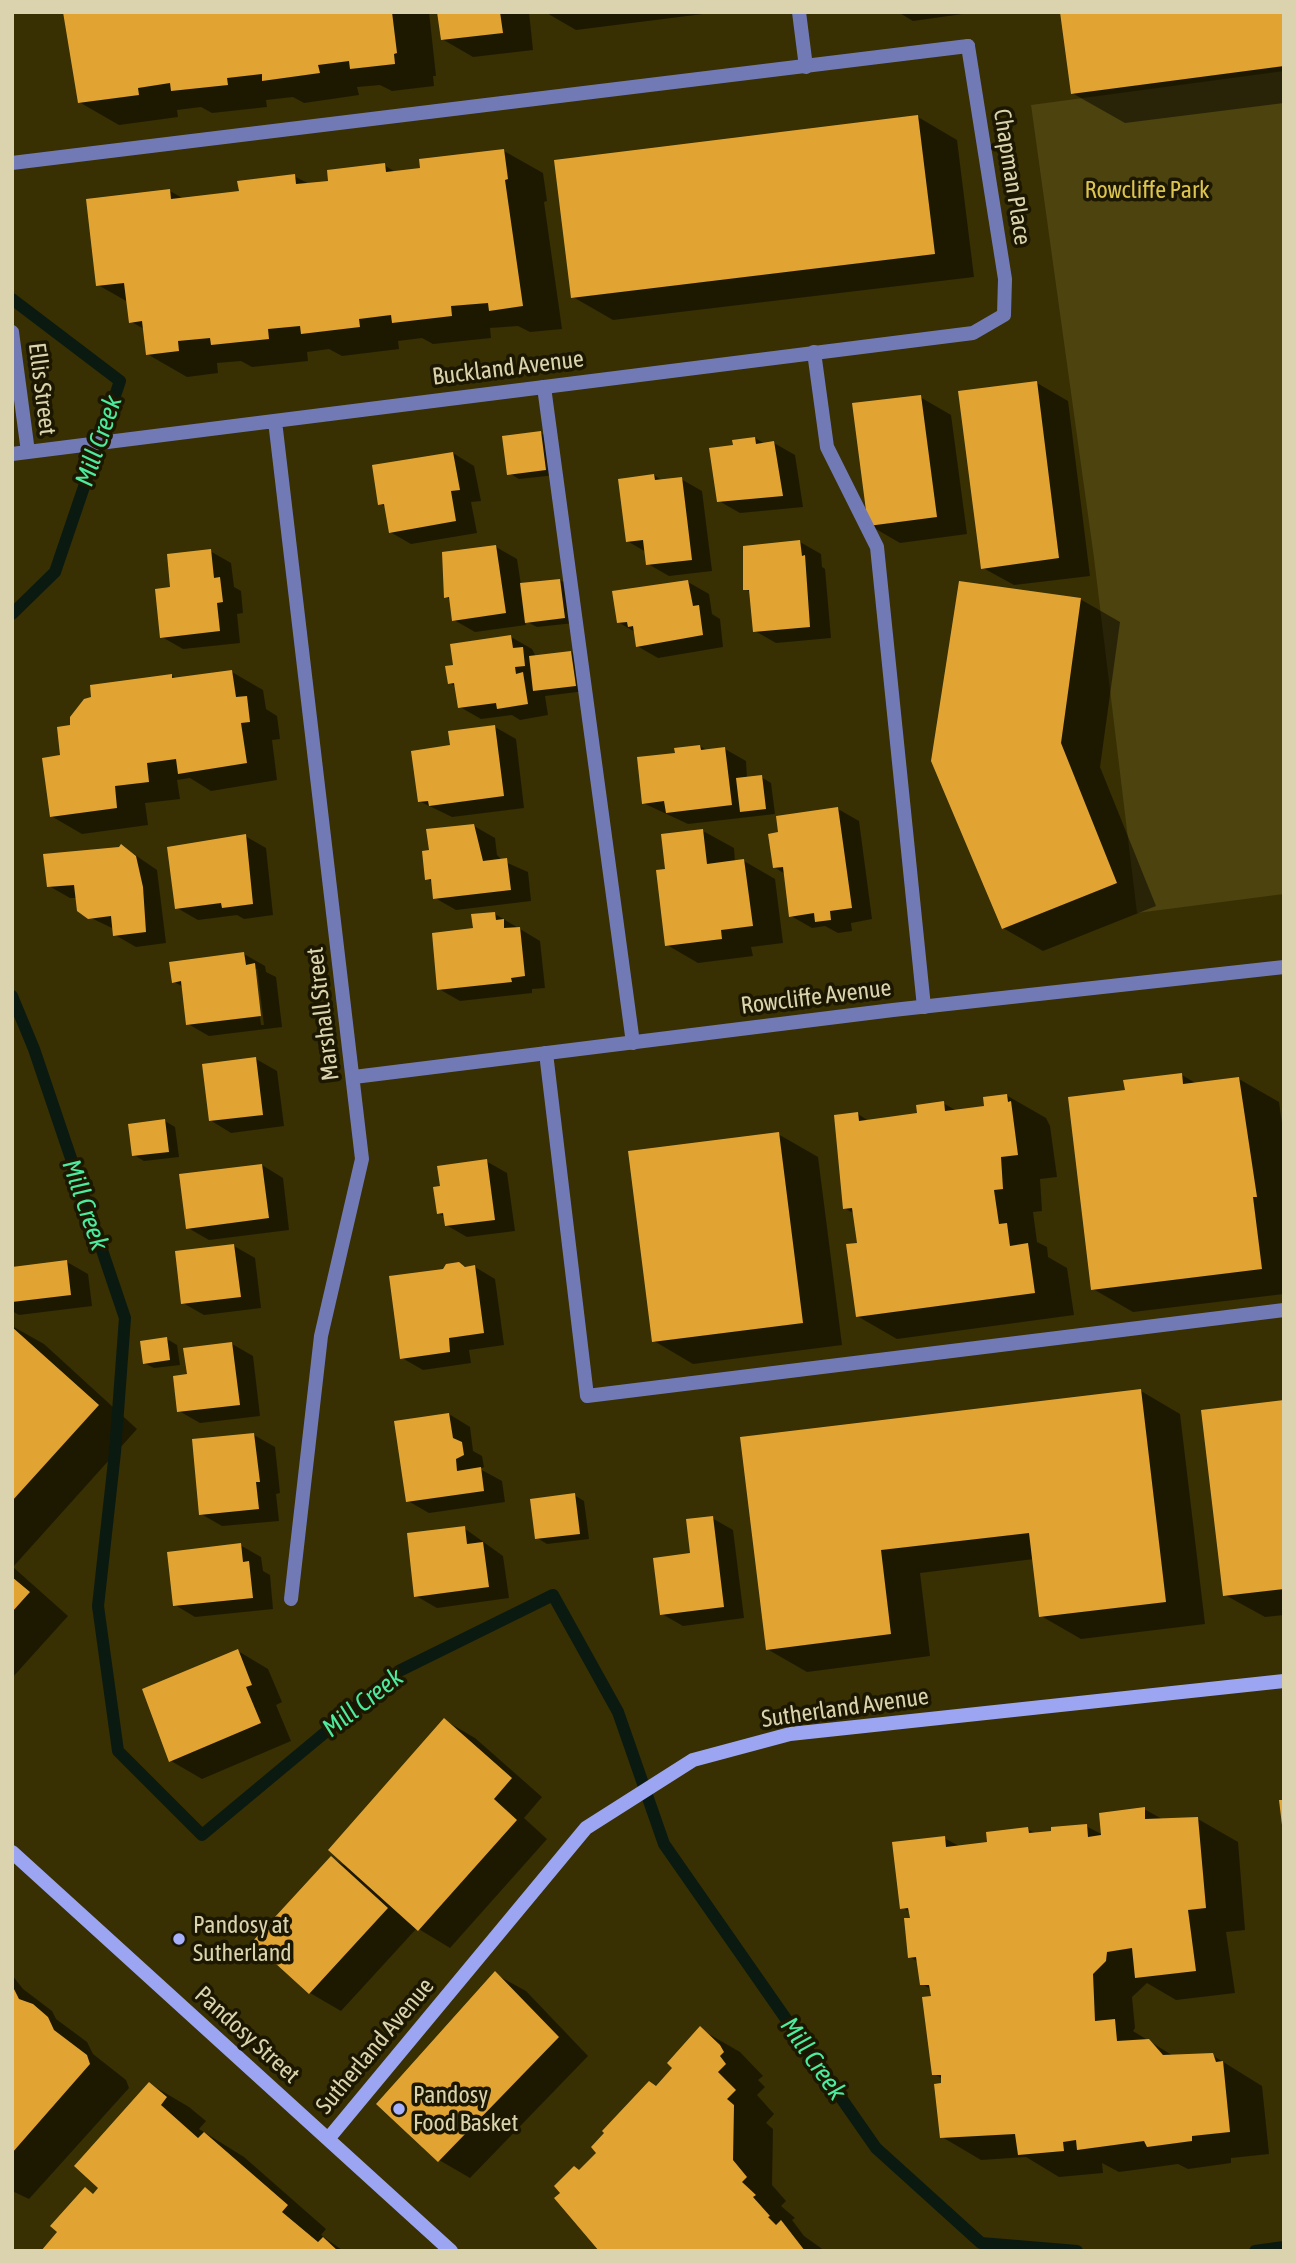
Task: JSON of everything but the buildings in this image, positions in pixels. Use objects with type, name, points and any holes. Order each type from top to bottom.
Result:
[{"type":"street","points":[[12,163],[806,67],[799,12]]},
{"type":"street","name":"Chapman Place","points":[[806,67],[968,46],[1005,279],[1004,315]]},
{"type":"street","name":"Buckland Avenue","points":[[12,454],[974,333],[1004,315]]},
{"type":"street","name":"Ellis Street","points":[[12,332],[28,452]]},
{"type":"street","points":[[814,352],[827,447],[877,547],[924,1007]]},
{"type":"street","points":[[544,387],[633,1043]]},
{"type":"street","name":"Marshall Street","points":[[275,421],[362,1159],[321,1336],[291,1599]]},
{"type":"street","name":"Rowcliffe Avenue","points":[[354,1077],[924,1007],[1284,967]]},
{"type":"street","points":[[545,1053],[587,1396],[1284,1310]]},
{"type":"street","name":"Sutherland Avenue","points":[[328,2140],[586,1828],[693,1760],[790,1734],[1284,1681]]},
{"type":"street","name":"Pandosy Street","points":[[12,1852],[451,2251]]},
{"type":"green space","name":"Rowcliffe Park","points":[[1284,71],[1284,894],[1137,913],[1094,558],[1031,105]]},
{"type":"waterway","name":"Mill Creek","points":[[12,299],[120,381],[55,572],[12,614]]},
{"type":"waterway","name":"Mill Creek","points":[[12,996],[34,1049],[125,1318],[115,1452],[98,1606],[118,1751],[202,1835],[399,1671],[553,1595],[618,1712],[664,1844],[876,2148],[981,2243],[1077,2251]]},
{"type":"waterway","name":"Mill Creek","points":[[1255,2251],[1284,2247]]},
{"type":"place","name":"Pandosy at Sutherland","points":[[179,1939]]},
{"type":"place","name":"Pandosy Food Basket","points":[[399,2109]]}]
